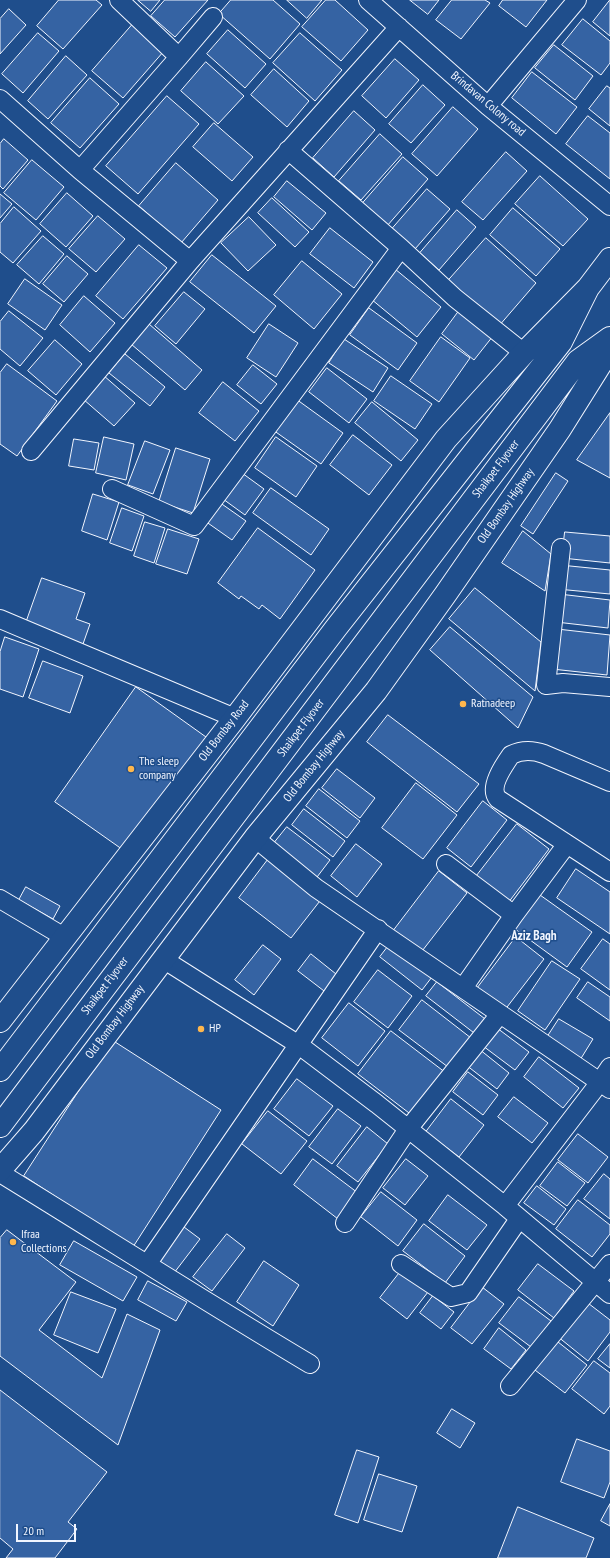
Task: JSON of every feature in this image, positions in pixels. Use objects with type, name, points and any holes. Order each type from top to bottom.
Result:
[{"type":"main road","points":[[524,353],[588,288],[610,259]]},
{"type":"main road","points":[[0,1070],[336,628],[561,342],[588,288]]},
{"type":"main road","name":"Shaikpet Flyover","points":[[0,1126],[578,361],[610,338]]},
{"type":"main road","name":"Old Bombay Highway","points":[[0,1172],[34,1132],[255,838],[376,691],[445,595],[560,429],[610,349]]},
{"type":"main road","name":"Old Bombay Road","points":[[0,1021],[66,938],[235,718],[446,439],[524,353]]},
{"type":"street","points":[[119,0],[179,57]]},
{"type":"street","name":"Brindavan Colony road","points":[[368,0],[488,106],[610,206]]},
{"type":"street","points":[[488,106],[577,0]]},
{"type":"street","points":[[80,170],[213,17]]},
{"type":"street","points":[[31,451],[190,261],[398,27]]},
{"type":"street","points":[[0,100],[80,170],[190,261]]},
{"type":"street","points":[[288,150],[401,248],[455,298],[524,353]]},
{"type":"street","points":[[112,489],[194,526],[401,248]]},
{"type":"street","points":[[561,548],[546,686],[563,683],[610,687]]},
{"type":"street","points":[[0,619],[235,718]]},
{"type":"street","points":[[610,782],[536,751],[528,751],[514,754],[503,766],[496,784],[495,796],[610,872]]},
{"type":"street","points":[[255,838],[316,888],[378,929],[605,1086]]},
{"type":"street","points":[[462,988],[567,844]]},
{"type":"street","points":[[446,864],[514,915]]},
{"type":"street","points":[[0,899],[66,938]]},
{"type":"street","points":[[148,1263],[378,929]]},
{"type":"street","points":[[163,959],[299,1045],[505,1206],[595,1283],[610,1294]]},
{"type":"street","points":[[345,1223],[408,1129],[500,1014]]},
{"type":"street","points":[[505,1206],[605,1086],[610,1066]]},
{"type":"street","points":[[0,1172],[148,1263],[204,1300],[310,1364]]},
{"type":"street","points":[[401,1264],[451,1297],[468,1293],[519,1219]]},
{"type":"street","points":[[510,1386],[610,1264]]},
{"type":"building","points":[[59,0],[96,0],[102,5],[63,49],[37,26]]},
{"type":"building","points":[[138,0],[160,0],[151,11]]},
{"type":"building","points":[[165,0],[208,0],[175,37],[151,16]]},
{"type":"building","points":[[231,0],[273,0],[300,24],[270,59],[219,14]]},
{"type":"building","points":[[287,0],[322,0],[307,18]]},
{"type":"building","points":[[326,0],[335,0],[368,30],[341,61],[302,27]]},
{"type":"building","points":[[410,0],[439,0],[428,14]]},
{"type":"building","points":[[452,0],[485,0],[490,3],[461,39],[436,20]]},
{"type":"building","points":[[503,0],[547,0],[526,27],[499,6]]},
{"type":"building","points":[[610,0],[610,36],[593,22]]},
{"type":"building","points":[[9,9],[26,25],[0,54],[0,19]]},
{"type":"building","points":[[583,19],[610,41],[610,63],[601,75],[562,45]]},
{"type":"building","points":[[133,24],[164,51],[123,98],[92,71]]},
{"type":"building","points":[[228,30],[266,64],[245,88],[207,54]]},
{"type":"building","points":[[38,33],[59,51],[23,93],[2,74]]},
{"type":"building","points":[[300,33],[342,70],[315,101],[273,63]]},
{"type":"building","points":[[554,45],[593,76],[575,100],[535,68]]},
{"type":"building","points":[[66,56],[87,75],[48,119],[28,101]]},
{"type":"building","points":[[395,59],[419,80],[386,118],[362,96]]},
{"type":"building","points":[[206,62],[244,96],[218,124],[181,91]]},
{"type":"building","points":[[274,69],[309,101],[287,127],[251,95]]},
{"type":"building","points":[[532,72],[577,107],[556,134],[512,98]]},
{"type":"building","points":[[90,78],[119,104],[80,148],[51,123]]},
{"type":"building","points":[[423,85],[445,105],[411,143],[389,124]]},
{"type":"building","points":[[607,86],[610,88],[610,126],[589,109]]},
{"type":"building","points":[[167,96],[199,124],[138,194],[106,166]]},
{"type":"building","points":[[453,107],[478,129],[437,176],[412,154]]},
{"type":"building","points":[[354,111],[375,130],[334,177],[313,158]]},
{"type":"building","points":[[588,116],[610,133],[610,179],[566,144]]},
{"type":"building","points":[[214,123],[253,157],[232,181],[193,147]]},
{"type":"building","points":[[380,134],[402,154],[361,200],[339,181]]},
{"type":"building","points":[[4,139],[28,160],[3,189],[0,186],[0,144]]},
{"type":"building","points":[[506,152],[527,171],[483,220],[462,202]]},
{"type":"building","points":[[403,157],[428,179],[387,226],[362,204]]},
{"type":"building","points":[[32,160],[64,187],[36,220],[4,193]]},
{"type":"building","points":[[176,163],[218,200],[181,243],[139,206]]},
{"type":"building","points":[[540,176],[588,219],[563,246],[515,204]]},
{"type":"building","points":[[287,181],[326,213],[312,230],[274,197]]},
{"type":"building","points":[[427,189],[450,209],[415,249],[392,229]]},
{"type":"building","points":[[67,193],[93,216],[66,247],[40,224]]},
{"type":"building","points":[[0,194],[12,204],[0,218]]},
{"type":"building","points":[[272,198],[309,232],[295,247],[258,213]]},
{"type":"building","points":[[14,207],[41,231],[13,263],[0,252],[0,224]]},
{"type":"building","points":[[513,208],[560,249],[536,276],[490,235]]},
{"type":"building","points":[[457,210],[476,227],[439,270],[420,253]]},
{"type":"building","points":[[98,216],[125,239],[96,272],[69,249]]},
{"type":"building","points":[[249,217],[276,245],[248,271],[221,243]]},
{"type":"building","points":[[330,228],[373,262],[354,288],[310,254]]},
{"type":"building","points":[[43,236],[64,254],[39,284],[17,265]]},
{"type":"building","points":[[486,238],[536,283],[498,327],[447,282]]},
{"type":"building","points":[[139,245],[167,268],[123,319],[96,296]]},
{"type":"building","points":[[212,255],[276,306],[254,333],[190,282]]},
{"type":"building","points":[[67,256],[88,274],[64,302],[43,284]]},
{"type":"building","points":[[302,261],[342,294],[314,329],[274,295]]},
{"type":"building","points":[[395,269],[441,307],[417,337],[371,299]]},
{"type":"building","points":[[25,279],[62,305],[45,330],[8,304]]},
{"type":"building","points":[[184,292],[205,309],[176,344],[155,326]]},
{"type":"building","points":[[84,296],[115,323],[90,352],[60,325]]},
{"type":"building","points":[[369,308],[417,343],[398,370],[350,335]]},
{"type":"building","points":[[9,311],[43,338],[20,366],[0,349],[0,322]]},
{"type":"building","points":[[459,311],[493,336],[474,360],[442,334]]},
{"type":"building","points":[[149,324],[202,370],[185,390],[131,344]]},
{"type":"building","points":[[269,324],[298,343],[276,377],[247,358]]},
{"type":"building","points":[[441,337],[470,358],[439,402],[410,381]]},
{"type":"building","points":[[344,339],[388,368],[373,392],[329,363]]},
{"type":"building","points":[[55,340],[82,364],[56,395],[28,371]]},
{"type":"building","points":[[125,354],[165,387],[150,406],[109,373]]},
{"type":"building","points":[[7,364],[57,401],[17,456],[0,444],[0,373]]},
{"type":"building","points":[[253,365],[277,384],[261,404],[237,385]]},
{"type":"building","points":[[327,368],[367,399],[349,423],[309,392]]},
{"type":"building","points":[[103,375],[135,403],[114,426],[83,399]]},
{"type":"building","points":[[391,376],[432,404],[415,429],[374,401]]},
{"type":"building","points":[[223,382],[259,411],[235,441],[199,413]]},
{"type":"building","points":[[296,399],[343,433],[321,464],[273,430]]},
{"type":"building","points":[[372,402],[418,440],[401,461],[355,423]]},
{"type":"building","points":[[610,413],[610,478],[577,460]]},
{"type":"building","points":[[353,435],[392,465],[369,495],[330,465]]},
{"type":"building","points":[[104,437],[134,444],[126,480],[96,473]]},
{"type":"building","points":[[276,437],[317,466],[296,497],[255,468]]},
{"type":"building","points":[[74,439],[99,443],[94,470],[69,466]]},
{"type":"building","points":[[145,441],[170,450],[153,494],[128,485]]},
{"type":"building","points":[[176,448],[210,459],[193,513],[159,502]]},
{"type":"building","points":[[242,473],[264,489],[245,515],[223,499]]},
{"type":"building","points":[[556,473],[568,481],[533,534],[521,526]]},
{"type":"building","points":[[271,488],[329,529],[311,555],[253,513]]},
{"type":"building","points":[[93,494],[119,502],[107,540],[82,531]]},
{"type":"building","points":[[219,502],[246,521],[232,540],[205,521]]},
{"type":"building","points":[[122,508],[144,516],[132,551],[110,543]]},
{"type":"building","points":[[145,522],[165,528],[154,563],[134,556]]},
{"type":"building","points":[[258,528],[315,570],[280,619],[262,605],[259,609],[241,596],[239,599],[218,583]]},
{"type":"building","points":[[168,529],[199,539],[187,574],[156,564]]},
{"type":"building","points":[[523,531],[551,554],[545,591],[502,563]]},
{"type":"building","points":[[565,532],[610,536],[610,563],[562,558]]},
{"type":"building","points":[[560,565],[610,570],[610,594],[557,589]]},
{"type":"building","points":[[42,578],[85,593],[76,619],[90,624],[83,644],[26,623]]},
{"type":"building","points":[[475,588],[541,642],[535,691],[449,619]]},
{"type":"building","points":[[559,594],[610,600],[608,628],[556,622]]},
{"type":"building","points":[[450,627],[533,697],[518,728],[430,650]]},
{"type":"building","points":[[557,629],[610,635],[607,675],[552,669]]},
{"type":"building","points":[[5,637],[39,649],[23,697],[0,689],[0,652]]},
{"type":"building","points":[[43,661],[83,676],[70,713],[29,698]]},
{"type":"building","name":"The sleep company","points":[[136,687],[206,737],[126,852],[55,802]]},
{"type":"building","points":[[388,715],[479,784],[457,812],[367,742]]},
{"type":"building","points":[[337,769],[375,798],[360,818],[322,788]]},
{"type":"building","points":[[416,783],[457,815],[423,859],[382,828]]},
{"type":"building","points":[[319,789],[360,821],[347,838],[306,806]]},
{"type":"building","points":[[483,801],[507,820],[471,867],[447,848]]},
{"type":"building","points":[[304,809],[345,841],[333,857],[292,825]]},
{"type":"building","points":[[517,824],[549,849],[508,903],[475,878]]},
{"type":"building","points":[[287,827],[330,860],[314,881],[271,847]]},
{"type":"building","points":[[356,844],[382,864],[357,897],[331,876]]},
{"type":"building","points":[[270,857],[323,897],[291,938],[239,898]]},
{"type":"building","points":[[576,869],[610,892],[610,934],[557,898]]},
{"type":"building","points":[[439,871],[467,893],[419,955],[391,934]]},
{"type":"building","points":[[26,887],[60,906],[53,919],[19,900]]},
{"type":"building","points":[[540,895],[592,932],[567,967],[515,929]]},
{"type":"building","points":[[516,937],[544,959],[504,1011],[476,990]]},
{"type":"building","points":[[603,939],[610,944],[610,990],[581,969]]},
{"type":"building","points":[[393,940],[435,973],[422,990],[380,957]]},
{"type":"building","points":[[263,945],[281,959],[254,995],[235,980]]},
{"type":"building","points":[[311,954],[341,978],[328,994],[298,971]]},
{"type":"building","points":[[552,961],[580,979],[545,1030],[518,1011]]},
{"type":"building","points":[[378,970],[412,996],[388,1028],[354,1002]]},
{"type":"building","points":[[437,982],[489,1022],[478,1036],[426,996]]},
{"type":"building","points":[[588,982],[610,997],[610,1021],[577,998]]},
{"type":"building","points":[[422,1000],[471,1038],[448,1067],[399,1030]]},
{"type":"building","points":[[349,1003],[385,1031],[358,1066],[322,1038]]},
{"type":"building","points":[[559,1019],[593,1039],[580,1060],[546,1039]]},
{"type":"building","points":[[497,1028],[529,1052],[515,1070],[483,1046]]},
{"type":"building","points":[[391,1031],[446,1073],[413,1116],[358,1074]]},
{"type":"building","points":[[112,1040],[221,1110],[133,1247],[24,1176]]},
{"type":"building","points":[[479,1049],[509,1073],[497,1089],[466,1065]]},
{"type":"building","points":[[539,1057],[579,1088],[563,1108],[524,1077]]},
{"type":"building","points":[[468,1072],[498,1095],[483,1115],[453,1092]]},
{"type":"building","points":[[297,1079],[333,1106],[309,1136],[274,1109]]},
{"type":"building","points":[[514,1097],[548,1123],[532,1143],[498,1117]]},
{"type":"building","points":[[451,1099],[484,1125],[459,1157],[426,1132]]},
{"type":"building","points":[[338,1109],[361,1126],[332,1164],[309,1147]]},
{"type":"building","points":[[268,1111],[307,1141],[281,1174],[242,1144]]},
{"type":"building","points":[[367,1127],[388,1144],[358,1182],[337,1166]]},
{"type":"building","points":[[578,1134],[608,1157],[588,1183],[558,1160]]},
{"type":"building","points":[[313,1159],[358,1193],[338,1219],[294,1185]]},
{"type":"building","points":[[406,1159],[428,1176],[405,1205],[383,1188]]},
{"type":"building","points":[[558,1162],[585,1183],[567,1206],[540,1186]]},
{"type":"building","points":[[604,1174],[610,1179],[610,1219],[584,1199]]},
{"type":"building","points":[[537,1186],[566,1209],[554,1225],[524,1203]]},
{"type":"building","points":[[381,1192],[417,1220],[398,1246],[361,1217]]},
{"type":"building","points":[[448,1195],[487,1225],[467,1250],[429,1221]]},
{"type":"building","points":[[578,1200],[610,1225],[610,1234],[592,1257],[556,1229]]},
{"type":"building","points":[[180,1224],[200,1239],[174,1273],[155,1257]]},
{"type":"building","points":[[424,1224],[465,1256],[445,1283],[403,1251]]},
{"type":"building","points":[[7,1230],[76,1282],[39,1330],[102,1378],[127,1314],[160,1330],[118,1445],[0,1356],[0,1238]]},
{"type":"building","points":[[227,1234],[245,1248],[212,1291],[193,1277]]},
{"type":"building","points":[[74,1241],[137,1277],[123,1301],[60,1265]]},
{"type":"building","points":[[264,1261],[299,1285],[273,1326],[237,1302]]},
{"type":"building","points":[[538,1264],[574,1291],[554,1318],[518,1290]]},
{"type":"building","points":[[401,1271],[428,1292],[407,1319],[380,1298]]},
{"type":"building","points":[[148,1281],[187,1302],[176,1321],[138,1300]]},
{"type":"building","points":[[482,1287],[504,1304],[472,1344],[451,1328]]},
{"type":"building","points":[[71,1292],[116,1309],[98,1353],[54,1335]]},
{"type":"building","points":[[433,1296],[454,1312],[441,1329],[420,1313]]},
{"type":"building","points":[[519,1297],[551,1321],[531,1347],[499,1323]]},
{"type":"building","points":[[584,1300],[610,1320],[610,1332],[588,1361],[557,1336]]},
{"type":"building","points":[[499,1328],[526,1350],[511,1369],[484,1349]]},
{"type":"building","points":[[553,1338],[587,1365],[565,1393],[531,1367]]},
{"type":"building","points":[[610,1344],[610,1368],[598,1359]]},
{"type":"building","points":[[594,1361],[610,1373],[610,1406],[604,1414],[572,1389]]},
{"type":"building","points":[[0,1390],[107,1472],[68,1522],[77,1529],[55,1558],[6,1558],[13,1549],[0,1538]]},
{"type":"building","points":[[452,1409],[475,1423],[460,1448],[437,1433]]},
{"type":"building","points":[[577,1439],[610,1451],[610,1482],[604,1498],[561,1482]]},
{"type":"building","points":[[357,1450],[379,1457],[358,1523],[335,1515]]},
{"type":"building","points":[[379,1474],[417,1486],[402,1532],[364,1520]]},
{"type":"building","points":[[610,1504],[610,1526],[601,1521]]},
{"type":"building","points":[[518,1507],[594,1538],[586,1558],[498,1558]]},
{"type":"place","name":"Ratnadeep","points":[[463,704]]},
{"type":"place","name":"The sleep company","points":[[131,769]]},
{"type":"place","name":"HP","points":[[201,1029]]},
{"type":"place","name":"Ifraa Collections","points":[[13,1242]]},
{"type":"district","name":"Aziz Bagh","points":[[534,936]]}]
